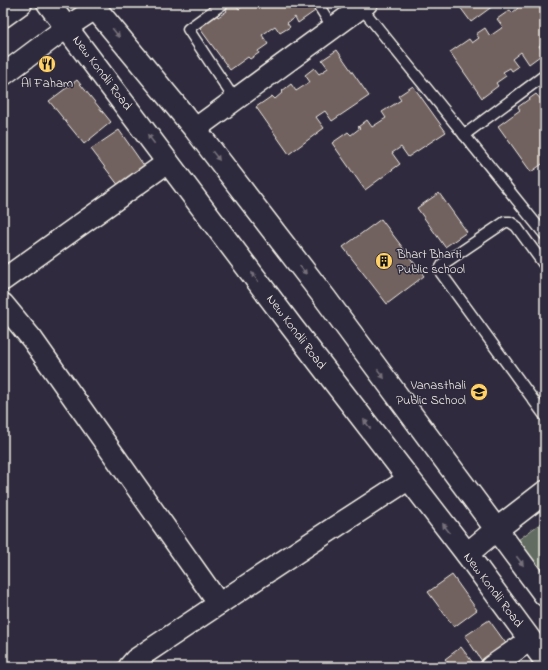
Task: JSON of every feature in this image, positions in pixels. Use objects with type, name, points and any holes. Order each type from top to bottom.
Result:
[{"type":"street","points":[[3,16],[21,3]]},
{"type":"street","name":"New Kondli Road","points":[[48,3],[467,554],[545,660]]},
{"type":"street","points":[[195,129],[364,5]]},
{"type":"street","points":[[3,75],[94,6],[195,129],[325,298],[545,595]]},
{"type":"street","points":[[3,280],[168,162]]},
{"type":"street","points":[[3,304],[32,339],[219,604]]},
{"type":"street","points":[[129,667],[134,660],[409,479]]},
{"type":"street","points":[[467,554],[545,492]]},
{"type":"street","points":[[491,667],[530,640]]},
{"type":"lane","points":[[224,3],[188,29],[235,100]]},
{"type":"lane","points":[[317,3],[333,28]]},
{"type":"lane","points":[[364,5],[464,135],[545,235]]},
{"type":"lane","points":[[464,135],[545,75]]},
{"type":"lane","points":[[545,266],[516,226],[510,222],[505,222],[443,264],[440,269],[441,273],[545,416]]},
{"type":"green space","points":[[545,520],[545,581],[514,543]]},
{"type":"building","points":[[232,3],[235,3],[239,9],[247,3],[309,3],[315,11],[298,23],[295,17],[287,23],[290,27],[280,33],[275,26],[262,35],[268,44],[258,51],[259,53],[250,59],[248,57],[230,70],[198,26],[216,13],[218,17],[227,11],[225,8]]},
{"type":"building","points":[[457,3],[497,3],[471,22]]},
{"type":"building","points":[[515,3],[540,3],[545,10],[545,41],[539,46],[544,53],[529,64],[521,52],[512,59],[518,67],[512,71],[510,68],[503,72],[506,76],[496,83],[498,86],[482,98],[450,52],[469,39],[472,43],[479,38],[476,34],[485,28],[490,36],[503,27],[497,19],[510,10],[512,13],[518,8]]},
{"type":"building","points":[[337,50],[369,96],[332,121],[325,111],[316,117],[324,128],[289,154],[256,107],[272,96],[275,99],[291,84],[296,91],[310,82],[305,75],[314,68],[319,74],[328,68],[322,60]]},
{"type":"building","points":[[77,80],[111,122],[84,144],[49,101]]},
{"type":"building","points":[[413,86],[446,132],[408,157],[401,147],[392,153],[400,164],[365,190],[332,143],[348,132],[351,135],[367,120],[372,127],[386,118],[382,112],[401,100],[398,96]]},
{"type":"building","points":[[536,94],[545,104],[545,162],[531,172],[498,126],[520,110],[518,107]]},
{"type":"building","points":[[119,130],[147,170],[122,190],[91,149]]},
{"type":"building","points":[[439,193],[467,232],[445,247],[417,208]]},
{"type":"building","name":"Bhart Bharti Public school","points":[[381,219],[424,276],[387,304],[343,247]]},
{"type":"building","points":[[452,575],[477,610],[454,627],[428,592]]},
{"type":"building","points":[[489,620],[510,649],[486,667],[465,636]]},
{"type":"building","points":[[461,647],[476,667],[451,667],[445,659]]},
{"type":"place","name":"Al Faham","points":[[47,64]]},
{"type":"place","name":"Bhart Bharti Public school","points":[[384,261]]},
{"type":"place","name":"Vanasthali Public School","points":[[479,392]]}]
